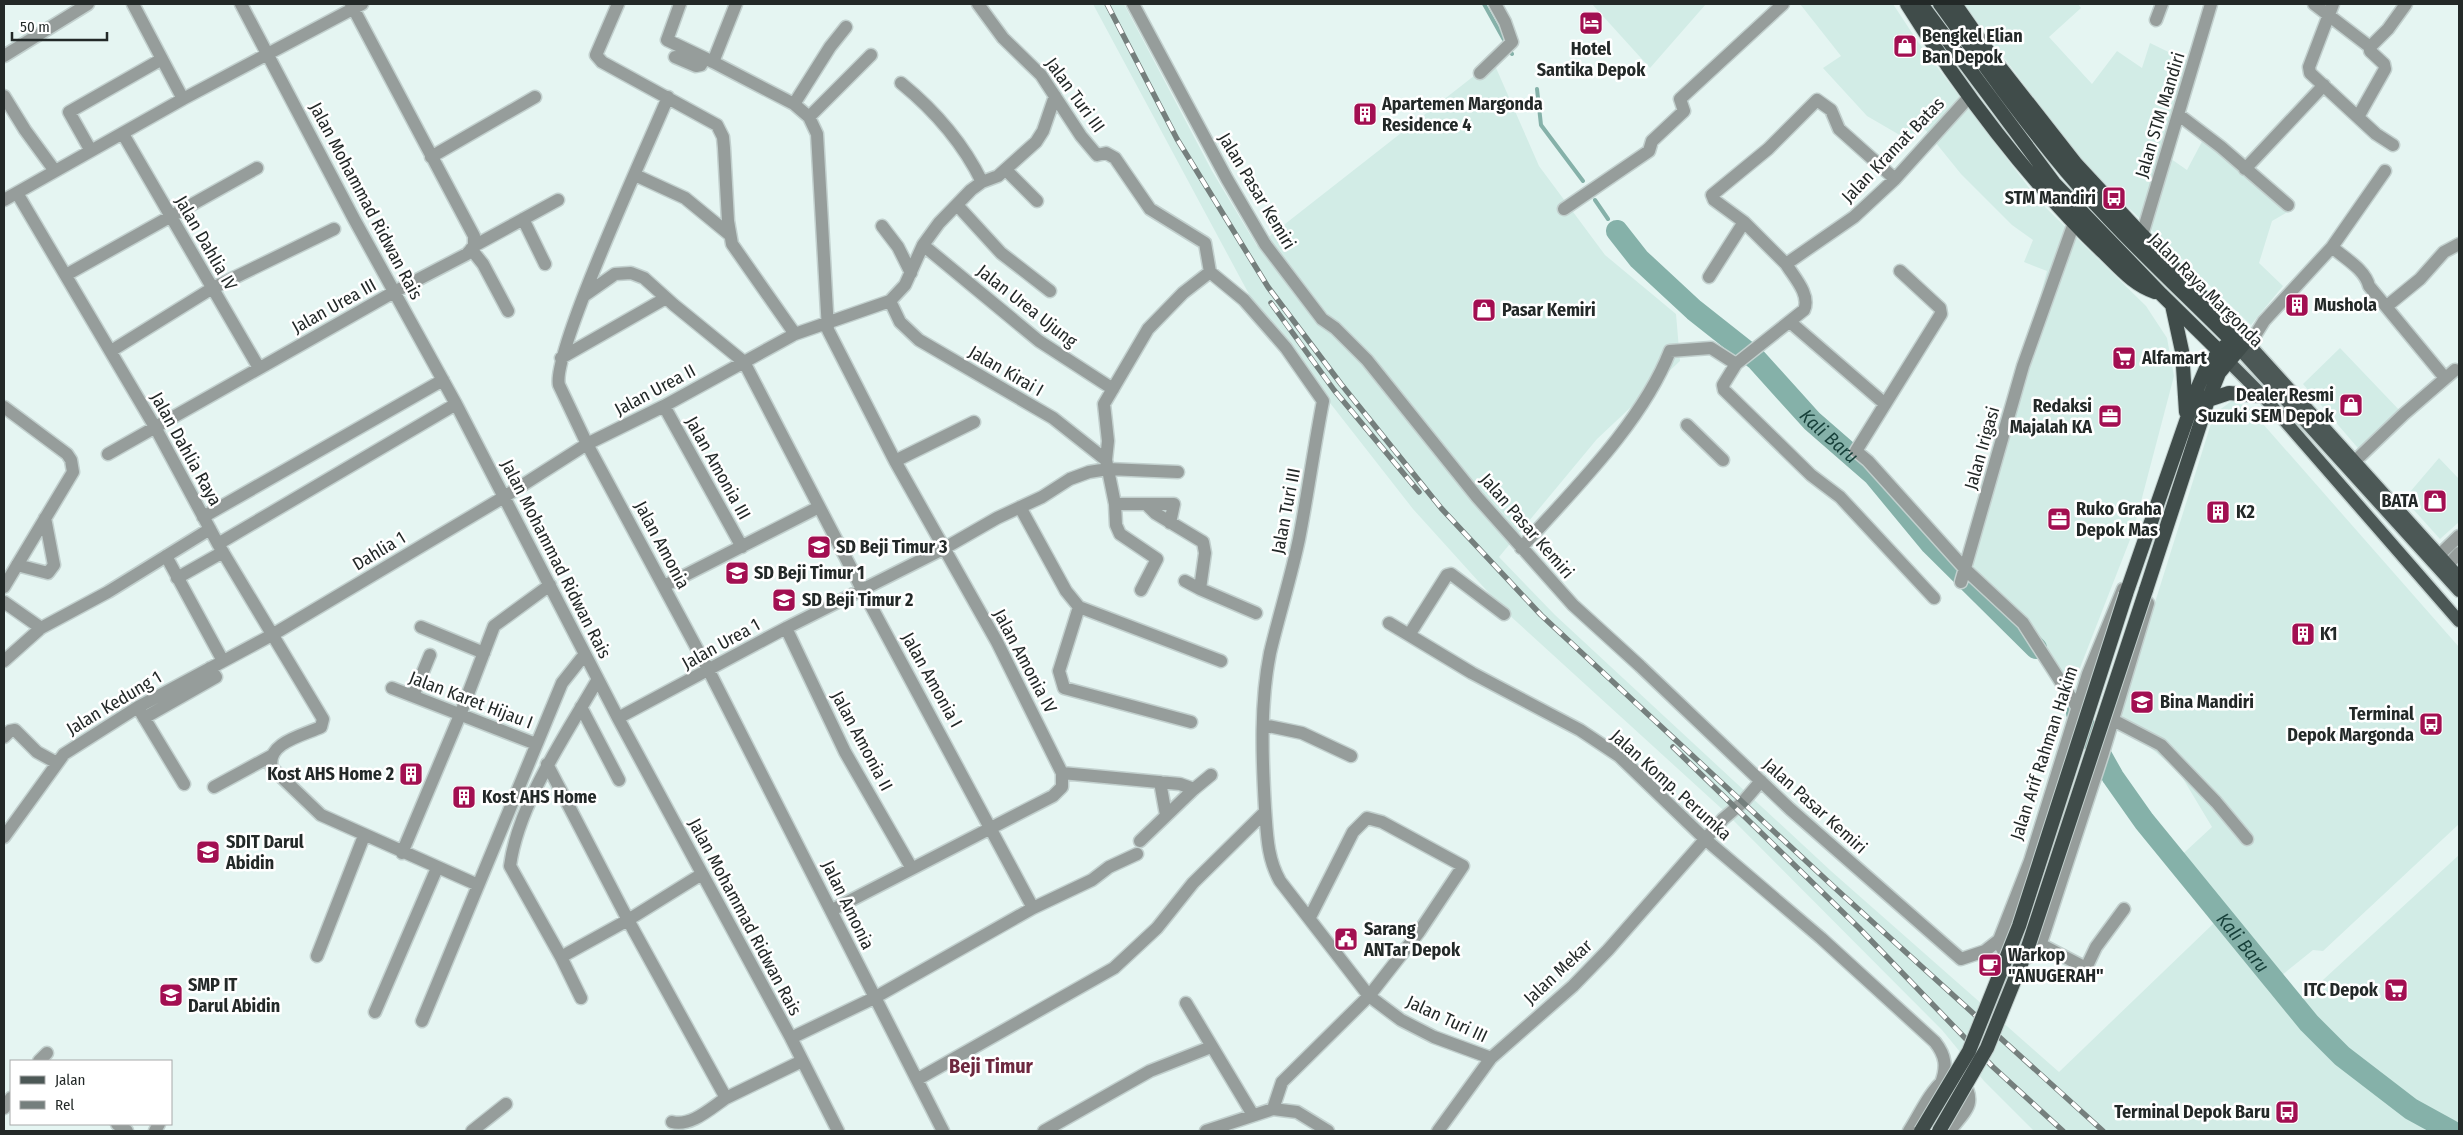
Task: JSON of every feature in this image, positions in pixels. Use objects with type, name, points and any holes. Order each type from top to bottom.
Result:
[{"type":"highway","name":"Jalan Raya Margonda","points":[[1940,4],[1983,64],[2071,168],[2138,240],[2241,342]]},
{"type":"highway","name":"Jalan Raya Margonda","points":[[1955,4],[2071,168]]},
{"type":"highway","name":"Jalan Raya Margonda","points":[[1914,5],[1970,96],[2024,154],[2219,351]]},
{"type":"highway","name":"Jalan Raya Margonda","points":[[1914,5],[2074,223],[2136,284],[2161,294]]},
{"type":"highway","points":[[2172,305],[2182,351],[2186,420]]},
{"type":"highway","name":"Jalan Arif Rahman Hakim","points":[[1921,1131],[1969,1051],[2019,926],[2126,594],[2203,375],[2219,351],[2241,342]]},
{"type":"highway","points":[[1939,1131],[1987,1048],[2028,947],[2208,400],[2219,374],[2241,342]]},
{"type":"highway","points":[[2208,400],[2229,393],[2263,396]]},
{"type":"main road","name":"Jalan Raya Margonda","points":[[2241,342],[2355,461],[2441,563],[2459,591]]},
{"type":"main road","name":"Jalan Raya Margonda","points":[[2241,342],[2441,563],[2459,577]]},
{"type":"main road","name":"Jalan Raya Margonda","points":[[2219,351],[2263,396],[2459,621]]},
{"type":"street","points":[[4,56],[88,4]]},
{"type":"street","points":[[133,4],[183,99]]},
{"type":"street","name":"Jalan Mohammad Ridwan Rais","points":[[241,4],[394,292],[456,404],[618,718],[791,1038],[838,1131]]},
{"type":"street","points":[[618,4],[596,55],[602,62],[712,121],[720,130],[724,148],[730,236],[736,252],[795,334]]},
{"type":"street","points":[[680,4],[667,40],[794,104],[809,117],[817,134],[826,323],[891,305],[911,273],[923,245],[939,223],[982,182],[998,176],[1036,142],[1043,131],[1055,96]]},
{"type":"street","points":[[675,57],[696,66],[708,60],[736,4]]},
{"type":"street","name":"Jalan Turi III","points":[[978,4],[1003,38],[1041,75],[1081,136],[1096,155],[1106,153],[1115,158],[1150,209],[1205,243],[1210,272],[1244,300],[1286,348],[1323,401],[1299,538],[1270,653],[1263,725],[1265,812],[1272,867],[1280,881],[1310,917],[1369,996],[1401,1020],[1434,1036],[1490,1058]]},
{"type":"street","name":"Jalan Pasar Kemiri","points":[[1133,4],[1227,179],[1265,244],[1322,320],[1335,328],[1368,360],[1477,497],[1573,605],[1761,781],[1961,959],[1985,951],[1999,940]]},
{"type":"street","points":[[1480,73],[1512,42],[1505,22],[1495,4]]},
{"type":"street","points":[[1564,209],[1650,151],[1651,142],[1684,112],[1680,99],[1783,4]]},
{"type":"street","points":[[2156,20],[2162,4]]},
{"type":"street","name":"Jalan STM Mandiri","points":[[2138,240],[2179,115],[2211,4]]},
{"type":"street","points":[[2314,4],[2331,9],[2370,47],[2370,51],[2386,66],[2358,117]]},
{"type":"street","points":[[2370,47],[2388,29],[2406,4]]},
{"type":"street","points":[[4,200],[183,99],[356,5],[474,236],[472,248],[483,264],[508,311]]},
{"type":"street","points":[[2331,9],[2310,67],[2310,73],[2376,134],[2393,145]]},
{"type":"street","points":[[794,104],[821,60],[846,27]]},
{"type":"street","points":[[809,117],[871,55]]},
{"type":"street","points":[[91,151],[69,112],[162,59]]},
{"type":"street","points":[[901,83],[920,98],[965,150],[982,182]]},
{"type":"street","points":[[2246,169],[2324,85]]},
{"type":"street","points":[[4,96],[25,130],[55,170]]},
{"type":"street","name":"Jalan Kramat Batas","points":[[1786,264],[1854,217],[1895,179],[1970,96]]},
{"type":"street","points":[[432,157],[534,97]]},
{"type":"street","name":"Jalan Amonia","points":[[668,97],[584,295],[561,358],[557,379],[587,444],[709,671],[832,910],[874,998],[944,1131]]},
{"type":"street","points":[[1895,179],[1840,129],[1831,110],[1817,100],[1768,149],[1712,195],[1714,200],[1744,222],[1786,264],[1807,300],[1804,310],[1738,363],[1723,385],[1724,390],[1811,475],[1840,497],[1934,598]]},
{"type":"street","points":[[2179,115],[2221,147],[2288,205]]},
{"type":"street","name":"Jalan Dahlia IV","points":[[123,134],[172,217],[211,289],[259,368]]},
{"type":"street","points":[[66,275],[257,168]]},
{"type":"street","points":[[1006,170],[1037,201]]},
{"type":"street","points":[[2241,342],[2264,321],[2332,247],[2385,171]]},
{"type":"street","points":[[635,175],[685,198],[730,236]]},
{"type":"street","name":"Jalan Dahlia Raya","points":[[17,193],[155,427],[221,548],[323,719],[321,727],[280,745],[271,756]]},
{"type":"street","name":"Jalan Urea III","points":[[108,454],[394,292],[467,254],[472,248],[558,200]]},
{"type":"street","points":[[957,205],[1001,254],[1050,290]]},
{"type":"street","points":[[523,219],[545,264]]},
{"type":"street","points":[[1709,277],[1744,222]]},
{"type":"street","name":"Jalan Irigasi","points":[[1963,576],[2023,366],[2074,223]]},
{"type":"street","points":[[882,226],[898,247],[911,273]]},
{"type":"street","points":[[111,351],[211,289],[334,229]]},
{"type":"street","points":[[2387,306],[2420,279],[2444,252],[2459,244]]},
{"type":"street","name":"Jalan Urea Ujung","points":[[923,245],[1039,341],[1113,389]]},
{"type":"street","points":[[2332,247],[2361,271],[2367,279],[2369,286],[2445,378]]},
{"type":"street","points":[[1900,271],[1940,308],[1941,314],[1856,451],[1868,460],[1963,576],[2023,623],[2077,707]]},
{"type":"street","points":[[584,295],[615,274],[624,272],[644,278],[744,362]]},
{"type":"street","points":[[1141,590],[1157,559],[1120,534],[1116,526],[1115,504],[1107,464],[1108,441],[1104,404],[1148,329],[1183,293],[1210,272]]},
{"type":"street","points":[[561,358],[666,298]]},
{"type":"street","name":"Jalan Kirai I","points":[[891,305],[900,322],[919,340],[1052,418],[1107,464]]},
{"type":"street","points":[[1790,322],[1885,404]]},
{"type":"street","name":"Jalan Urea II","points":[[504,497],[587,444],[664,406],[795,334],[826,323]]},
{"type":"street","name":"Jalan Amonia IV","points":[[826,323],[844,362],[943,549],[997,642],[1062,773]]},
{"type":"street","points":[[1521,548],[1605,454],[1659,377],[1670,351],[1711,348],[1738,363]]},
{"type":"street","name":"Jalan Amonia I","points":[[744,362],[863,591],[940,730],[989,828],[1033,908]]},
{"type":"street","points":[[2355,461],[2404,414],[2455,370]]},
{"type":"street","points":[[203,517],[443,380]]},
{"type":"street","points":[[177,578],[221,548],[456,404]]},
{"type":"street","name":"Jalan Amonia III","points":[[664,406],[742,547]]},
{"type":"street","points":[[4,408],[67,454],[71,460],[73,472],[4,587]]},
{"type":"street","points":[[896,461],[974,422]]},
{"type":"street","points":[[1687,425],[1723,460]]},
{"type":"street","name":"Jalan Urea 1","points":[[618,718],[709,671],[786,628],[863,591],[943,549],[997,518],[1042,497],[1070,478],[1107,464],[1178,472]]},
{"type":"street","name":"Dahlia 1","points":[[272,635],[504,497]]},
{"type":"street","points":[[1115,504],[1174,504],[1170,523]]},
{"type":"street","points":[[1146,504],[1155,513],[1205,546],[1200,589]]},
{"type":"street","points":[[664,586],[820,507]]},
{"type":"street","points":[[1020,507],[1066,591],[1079,607],[1221,661]]},
{"type":"street","points":[[18,564],[42,573],[48,574],[52,570],[54,564],[45,518]]},
{"type":"street","points":[[4,661],[41,628],[108,592],[210,529]]},
{"type":"street","points":[[2441,563],[2459,536]]},
{"type":"street","points":[[2441,563],[2459,553]]},
{"type":"street","points":[[166,556],[223,661],[272,635]]},
{"type":"street","name":"Jalan Arif Rahman Hakim","points":[[1999,940],[2030,861],[2077,707],[2110,616],[2137,562]]},
{"type":"street","points":[[1999,940],[2002,950],[2021,960],[2034,956],[2040,944],[2142,627],[2154,567]]},
{"type":"street","points":[[1409,635],[1447,575],[1451,574],[1504,614]]},
{"type":"street","points":[[1184,581],[1256,613]]},
{"type":"street","points":[[402,853],[460,715],[494,626],[550,584]]},
{"type":"street","points":[[4,602],[41,628]]},
{"type":"street","points":[[1079,607],[1059,670],[1064,688],[1192,722]]},
{"type":"street","name":"Jalan Komp. Perumka","points":[[1389,623],[1472,672],[1580,730],[1619,756],[1705,839],[1821,938],[1935,1042],[1946,1064],[1941,1083]]},
{"type":"street","points":[[421,627],[484,653]]},
{"type":"street","name":"Jalan Amonia II","points":[[786,628],[845,752],[911,867]]},
{"type":"street","points":[[422,1021],[562,683],[585,654]]},
{"type":"street","points":[[412,696],[430,655]]},
{"type":"street","name":"Jalan Kedung 1","points":[[4,838],[56,763],[70,750],[141,712],[216,677],[210,668],[223,661]]},
{"type":"street","points":[[581,998],[561,957],[510,866],[522,823],[547,764],[598,678]]},
{"type":"street","name":"Jalan Karet Hijau I","points":[[392,688],[536,744]]},
{"type":"street","points":[[581,707],[619,780]]},
{"type":"street","points":[[141,712],[184,784]]},
{"type":"street","points":[[2113,720],[2161,745],[2216,802],[2247,840]]},
{"type":"street","points":[[1263,725],[1302,733],[1351,756]]},
{"type":"street","points":[[4,737],[10,731],[15,730],[23,735],[37,752],[56,763]]},
{"type":"street","points":[[214,787],[271,756],[272,768],[314,811],[364,836],[478,885]]},
{"type":"street","points":[[547,764],[628,920],[726,1098]]},
{"type":"street","points":[[832,910],[911,867],[1058,793],[1063,780],[1062,773],[1180,784],[1194,789]]},
{"type":"street","points":[[1140,841],[1211,775]]},
{"type":"street","name":"Jalan Mekar","points":[[1438,1131],[1490,1058],[1572,986],[1608,950],[1723,819],[1743,802],[1761,781]]},
{"type":"street","points":[[1160,782],[1166,815]]},
{"type":"street","points":[[918,1079],[1114,968],[1157,928],[1193,883],[1265,812]]},
{"type":"street","points":[[1273,1109],[1282,1082],[1369,996],[1419,932],[1463,866],[1382,822],[1367,818],[1353,832],[1310,917]]},
{"type":"street","points":[[317,956],[364,836]]},
{"type":"street","points":[[791,1038],[874,998],[1033,908],[1092,880],[1109,867],[1137,854]]},
{"type":"street","points":[[375,1012],[436,868]]},
{"type":"street","points":[[561,957],[628,920],[702,874]]},
{"type":"street","points":[[2040,944],[2086,968],[2096,947],[2124,909]]},
{"type":"street","points":[[1186,1003],[1254,1115]]},
{"type":"street","points":[[1044,1131],[1150,1071],[1211,1047]]},
{"type":"street","points":[[672,1122],[684,1123],[692,1120],[726,1098],[802,1061]]},
{"type":"street","points":[[1910,1131],[1941,1083],[1950,1078],[1957,1079],[1965,1084],[1969,1103],[1950,1131]]},
{"type":"street","points":[[472,1131],[506,1104]]},
{"type":"street","points":[[1206,1131],[1273,1109],[1297,1112],[1328,1131]]},
{"type":"shaded area","points":[[1093,4],[1124,4],[1212,171],[1257,246],[1493,61],[1539,166],[1605,255],[1676,314],[1680,361],[1597,439],[1499,557],[1555,615],[1831,871],[2059,1072],[2214,923],[2176,873],[2174,862],[2212,827],[2179,772],[2139,738],[2115,730],[2214,414],[2233,400],[2249,408],[2459,647],[2459,824],[2323,951],[2313,950],[2266,988],[2287,1013],[2459,855],[2459,1131],[2034,1131],[1984,1081],[1942,1030],[1722,809],[1507,613],[1413,509],[1258,311]]},
{"type":"shaded area","points":[[1592,4],[1706,4],[1650,68]]},
{"type":"shaded area","points":[[1800,4],[1893,4],[1918,42],[2040,202],[2146,306],[2167,338],[2174,376],[2133,532],[2067,701],[2013,616],[1966,567],[2047,271],[2024,262],[2033,240],[2012,225],[1961,174],[1923,127],[1910,141],[1867,116],[1823,68],[1841,56]]},
{"type":"shaded area","points":[[1964,4],[2078,4],[2081,8],[2049,37],[2092,84],[2117,51],[2142,68],[2150,43],[2187,61],[2161,152],[2187,170],[2206,134],[2291,210],[2272,221],[2259,263],[2283,286],[2251,325],[2085,166]]},
{"type":"shaded area","points":[[2340,348],[2402,413],[2363,454],[2303,384]]},
{"type":"shaded area","points":[[2439,458],[2459,479],[2459,522],[2440,539],[2404,499]]},
{"type":"waterway","name":"Kali Baru","points":[[1484,4],[1512,54]]},
{"type":"waterway","name":"Kali Baru","points":[[1537,89],[1541,125],[1583,181]]},
{"type":"waterway","name":"Kali Baru","points":[[1595,200],[1608,219]]},
{"type":"waterway","name":"Kali Baru","points":[[1617,231],[1639,259],[1694,310],[1756,359],[1812,421],[1874,475],[1931,544],[2036,648]]},
{"type":"waterway","name":"Kali Baru","points":[[2077,713],[2113,777],[2144,821],[2309,1023],[2342,1056],[2411,1109],[2451,1131]]},
{"type":"railway","points":[[1107,4],[1177,139],[1268,287],[1341,384],[1441,508],[1541,615],[1835,888],[2103,1131]]},
{"type":"railway","points":[[1271,303],[1334,390],[1419,492]]},
{"type":"railway","points":[[1673,747],[1859,928],[1993,1067],[2063,1131]]},
{"type":"place","name":"Hotel Santika Depok","points":[[1591,23]]},
{"type":"place","name":"Bengkel Elian Ban Depok","points":[[1905,46]]},
{"type":"place","name":"Apartemen Margonda Residence 4","points":[[1365,114]]},
{"type":"place","name":"STM Mandiri","points":[[2114,198]]},
{"type":"place","name":"Mushola","points":[[2297,305]]},
{"type":"place","name":"Pasar Kemiri","points":[[1484,310]]},
{"type":"place","name":"Alfamart","points":[[2124,358]]},
{"type":"place","name":"Dealer Resmi Suzuki SEM Depok","points":[[2351,405]]},
{"type":"place","name":"Redaksi Majalah KA","points":[[2110,416]]},
{"type":"place","name":"BATA","points":[[2435,501]]},
{"type":"place","name":"K2","points":[[2218,512]]},
{"type":"place","name":"Ruko Graha Depok Mas","points":[[2059,519]]},
{"type":"place","name":"SD Beji Timur 3","points":[[819,547]]},
{"type":"place","name":"SD Beji Timur 1","points":[[737,573]]},
{"type":"place","name":"SD Beji Timur 2","points":[[784,600]]},
{"type":"place","name":"K1","points":[[2303,634]]},
{"type":"place","name":"Bina Mandiri","points":[[2142,702]]},
{"type":"place","name":"Terminal Depok Margonda","points":[[2431,724]]},
{"type":"place","name":"Kost AHS Home 2","points":[[411,774]]},
{"type":"place","name":"Kost AHS Home","points":[[464,797]]},
{"type":"place","name":"SDIT Darul Abidin","points":[[208,852]]},
{"type":"place","name":"Sarang ANTar Depok","points":[[1346,939]]},
{"type":"place","name":"Warkop \"ANUGERAH\"","points":[[1990,965]]},
{"type":"place","name":"ITC Depok","points":[[2396,990]]},
{"type":"place","name":"SMP IT Darul Abidin","points":[[171,995]]},
{"type":"place","name":"Terminal Depok Baru","points":[[2287,1112]]},
{"type":"district","name":"Beji Timur","points":[[991,1066]]}]
